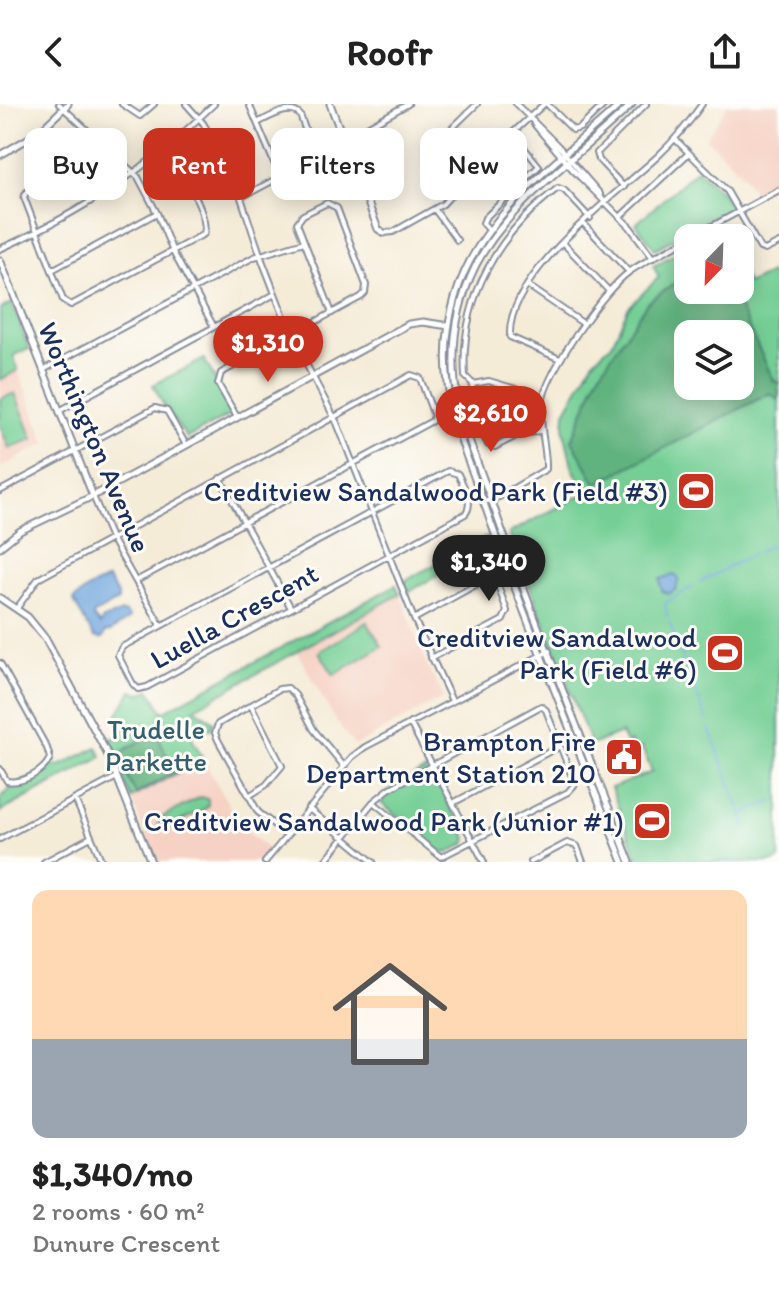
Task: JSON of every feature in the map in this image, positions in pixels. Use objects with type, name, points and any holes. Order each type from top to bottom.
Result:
[{"type":"main road","points":[[330,104],[339,128]]},
{"type":"main road","points":[[630,862],[491,499],[457,395],[454,356],[456,328],[471,277],[491,241],[513,214],[632,104]]},
{"type":"main road","points":[[619,105],[489,230],[464,272],[454,299],[446,362],[451,403],[484,502],[540,654],[623,862]]},
{"type":"main road","points":[[0,155],[29,139],[64,106]]},
{"type":"main road","points":[[367,200],[378,229],[384,233]]},
{"type":"main road","name":"Worthington Avenue","points":[[0,260],[93,496]]},
{"type":"main road","points":[[0,547],[20,531],[93,496],[409,324],[423,322],[456,328]]},
{"type":"main road","points":[[0,598],[31,620],[45,638],[108,755],[151,862]]},
{"type":"street","points":[[122,104],[140,116],[154,104]]},
{"type":"street","points":[[186,104],[206,128]]},
{"type":"street","points":[[189,128],[214,104]]},
{"type":"street","points":[[249,104],[271,156]]},
{"type":"street","points":[[365,128],[408,104]]},
{"type":"street","points":[[452,128],[477,104]]},
{"type":"street","points":[[516,104],[620,217],[653,258]]},
{"type":"street","points":[[518,128],[546,104],[571,129],[580,128],[605,104]]},
{"type":"street","points":[[624,187],[596,155],[646,104]]},
{"type":"street","points":[[560,359],[510,337],[513,314],[527,285],[563,243],[675,139],[702,104]]},
{"type":"street","points":[[64,106],[87,128]]},
{"type":"street","points":[[257,123],[295,110],[305,128]]},
{"type":"street","points":[[580,128],[586,136]]},
{"type":"street","points":[[675,139],[727,191],[760,248],[765,250],[779,243]]},
{"type":"street","points":[[527,151],[546,173]]},
{"type":"street","points":[[620,217],[689,153]]},
{"type":"street","points":[[127,166],[157,213],[173,252],[214,327]]},
{"type":"street","points":[[489,230],[483,223],[485,218],[539,166]]},
{"type":"street","points":[[0,249],[92,202],[143,167]]},
{"type":"street","points":[[473,384],[465,376],[467,326],[479,284],[498,248],[558,188],[564,190],[590,218]]},
{"type":"street","points":[[716,224],[779,190]]},
{"type":"street","points":[[25,200],[63,300],[74,305],[202,236],[206,229],[195,200]]},
{"type":"street","points":[[243,200],[291,335],[334,417],[414,619],[452,701]]},
{"type":"street","points":[[384,233],[393,232],[435,210],[445,200]]},
{"type":"street","points":[[237,417],[218,384],[223,371],[291,335],[332,313],[363,296],[367,289],[334,205],[324,204],[299,218],[298,225],[332,313]]},
{"type":"street","points":[[435,210],[457,240]]},
{"type":"street","points":[[52,270],[157,213]]},
{"type":"street","points":[[583,224],[629,272]]},
{"type":"street","points":[[43,370],[260,254],[304,242]]},
{"type":"street","points":[[563,243],[609,291]]},
{"type":"street","points":[[484,502],[546,469],[540,431],[543,397],[560,359],[609,291],[629,272],[674,247]]},
{"type":"street","points":[[527,285],[585,325]]},
{"type":"street","points":[[59,411],[275,294]]},
{"type":"street","points":[[17,608],[38,579],[411,375],[420,378],[434,416],[432,421],[136,581]]},
{"type":"street","points":[[473,384],[489,381],[543,397]]},
{"type":"street","points":[[473,384],[473,403],[490,446],[495,447],[518,435],[540,431]]},
{"type":"street","points":[[0,491],[158,408],[167,411],[186,445]]},
{"type":"street","name":"Luella Crescent","points":[[448,471],[458,474],[469,503],[465,514],[147,687],[138,689],[133,684],[118,652],[372,512],[448,471]]},
{"type":"street","points":[[220,478],[291,608]]},
{"type":"street","name":"Worthington Avenue","points":[[93,496],[111,538],[161,626]]},
{"type":"street","points":[[414,619],[490,577],[496,580],[507,611],[503,620],[431,658]]},
{"type":"street","points":[[265,862],[343,765],[365,747],[549,651]]},
{"type":"street","points":[[0,663],[50,758],[41,770],[15,783],[7,781],[0,769]]},
{"type":"street","points":[[287,835],[258,812],[218,740],[215,729],[220,722],[279,689],[288,688],[314,730],[343,765]]},
{"type":"street","points":[[249,796],[266,785],[282,766],[251,705]]},
{"type":"street","points":[[324,862],[373,802],[389,789],[541,706],[546,710],[575,781],[573,788],[441,857],[373,802]]},
{"type":"street","points":[[410,723],[484,862]]},
{"type":"street","points":[[453,803],[560,745]]},
{"type":"street","points":[[0,839],[117,777]]},
{"type":"street","points":[[75,799],[102,862]]},
{"type":"street","points":[[308,808],[373,862]]},
{"type":"street","points":[[44,862],[91,836]]},
{"type":"street","points":[[535,861],[567,843],[573,843],[583,862]]},
{"type":"shaded area","points":[[728,104],[779,104],[779,183],[756,195],[743,175],[706,138]]},
{"type":"shaded area","points":[[18,370],[46,443],[0,468],[0,380]]},
{"type":"shaded area","points":[[400,594],[428,667],[444,697],[355,746],[334,718],[297,652]]},
{"type":"shaded area","points":[[203,759],[240,825],[268,849],[258,862],[156,862],[131,798]]},
{"type":"green space","points":[[697,169],[722,193],[731,208],[701,224],[674,224],[674,239],[655,249],[636,224]]},
{"type":"green space","points":[[674,255],[674,304],[754,304],[754,281],[779,269],[779,859],[774,862],[639,862],[611,788],[652,772],[642,748],[634,751],[631,742],[626,743],[621,733],[591,745],[509,533],[587,492],[573,469],[564,431],[565,412],[594,360],[612,344],[628,308],[659,277],[653,266]]},
{"type":"green space","points":[[674,284],[674,304],[738,304],[745,320],[674,320],[674,400],[754,400],[754,339],[774,381],[779,383],[779,400],[770,393],[596,484],[572,440],[598,376],[647,303]]},
{"type":"green space","points":[[12,303],[29,349],[13,356],[18,370],[0,380],[0,309]]},
{"type":"green space","points":[[204,359],[230,415],[187,438],[153,385]]},
{"type":"green space","points":[[15,393],[33,439],[9,448],[0,425],[0,399]]},
{"type":"green space","points":[[487,537],[491,546],[408,592],[404,581]]},
{"type":"green space","name":"Trudelle Parkette","points":[[396,585],[400,594],[195,708],[214,722],[211,729],[206,728],[191,736],[203,759],[131,798],[107,742],[126,731],[117,715],[132,691],[140,694],[150,690],[163,712]]},
{"type":"green space","points":[[367,622],[382,646],[334,675],[319,652]]},
{"type":"green space","points":[[156,732],[174,772],[136,794],[116,755]]},
{"type":"green space","points":[[97,747],[102,757],[0,812],[0,798],[15,786],[52,765],[60,766]]},
{"type":"green space","points":[[426,770],[432,770],[467,838],[466,843],[448,853],[439,851],[381,803],[394,787]]},
{"type":"green space","points":[[200,797],[208,799],[206,808],[166,829],[158,826],[161,818]]},
{"type":"water","points":[[674,575],[679,578],[676,589],[669,594],[662,591],[660,579]]},
{"type":"water","points":[[108,579],[118,601],[93,617],[100,625],[103,619],[122,612],[130,618],[105,632],[100,639],[94,637],[73,600],[90,587]]},
{"type":"waterway","points":[[758,552],[779,541]]},
{"type":"waterway","points":[[700,582],[753,554]]},
{"type":"waterway","points":[[667,616],[665,603],[694,586]]},
{"type":"waterway","points":[[669,622],[707,721]]},
{"type":"waterway","points":[[709,728],[747,828]]},
{"type":"waterway","points":[[742,814],[773,801]]},
{"type":"place","name":"Creditview Sandalwood Park (Field #3)","points":[[696,491]]},
{"type":"place","name":"Creditview Sandalwood Park (Field #6)","points":[[725,653]]},
{"type":"place","name":"Brampton Fire Department Station 210","points":[[624,757]]},
{"type":"place","name":"Creditview Sandalwood Park (Junior #1)","points":[[652,821]]}]
